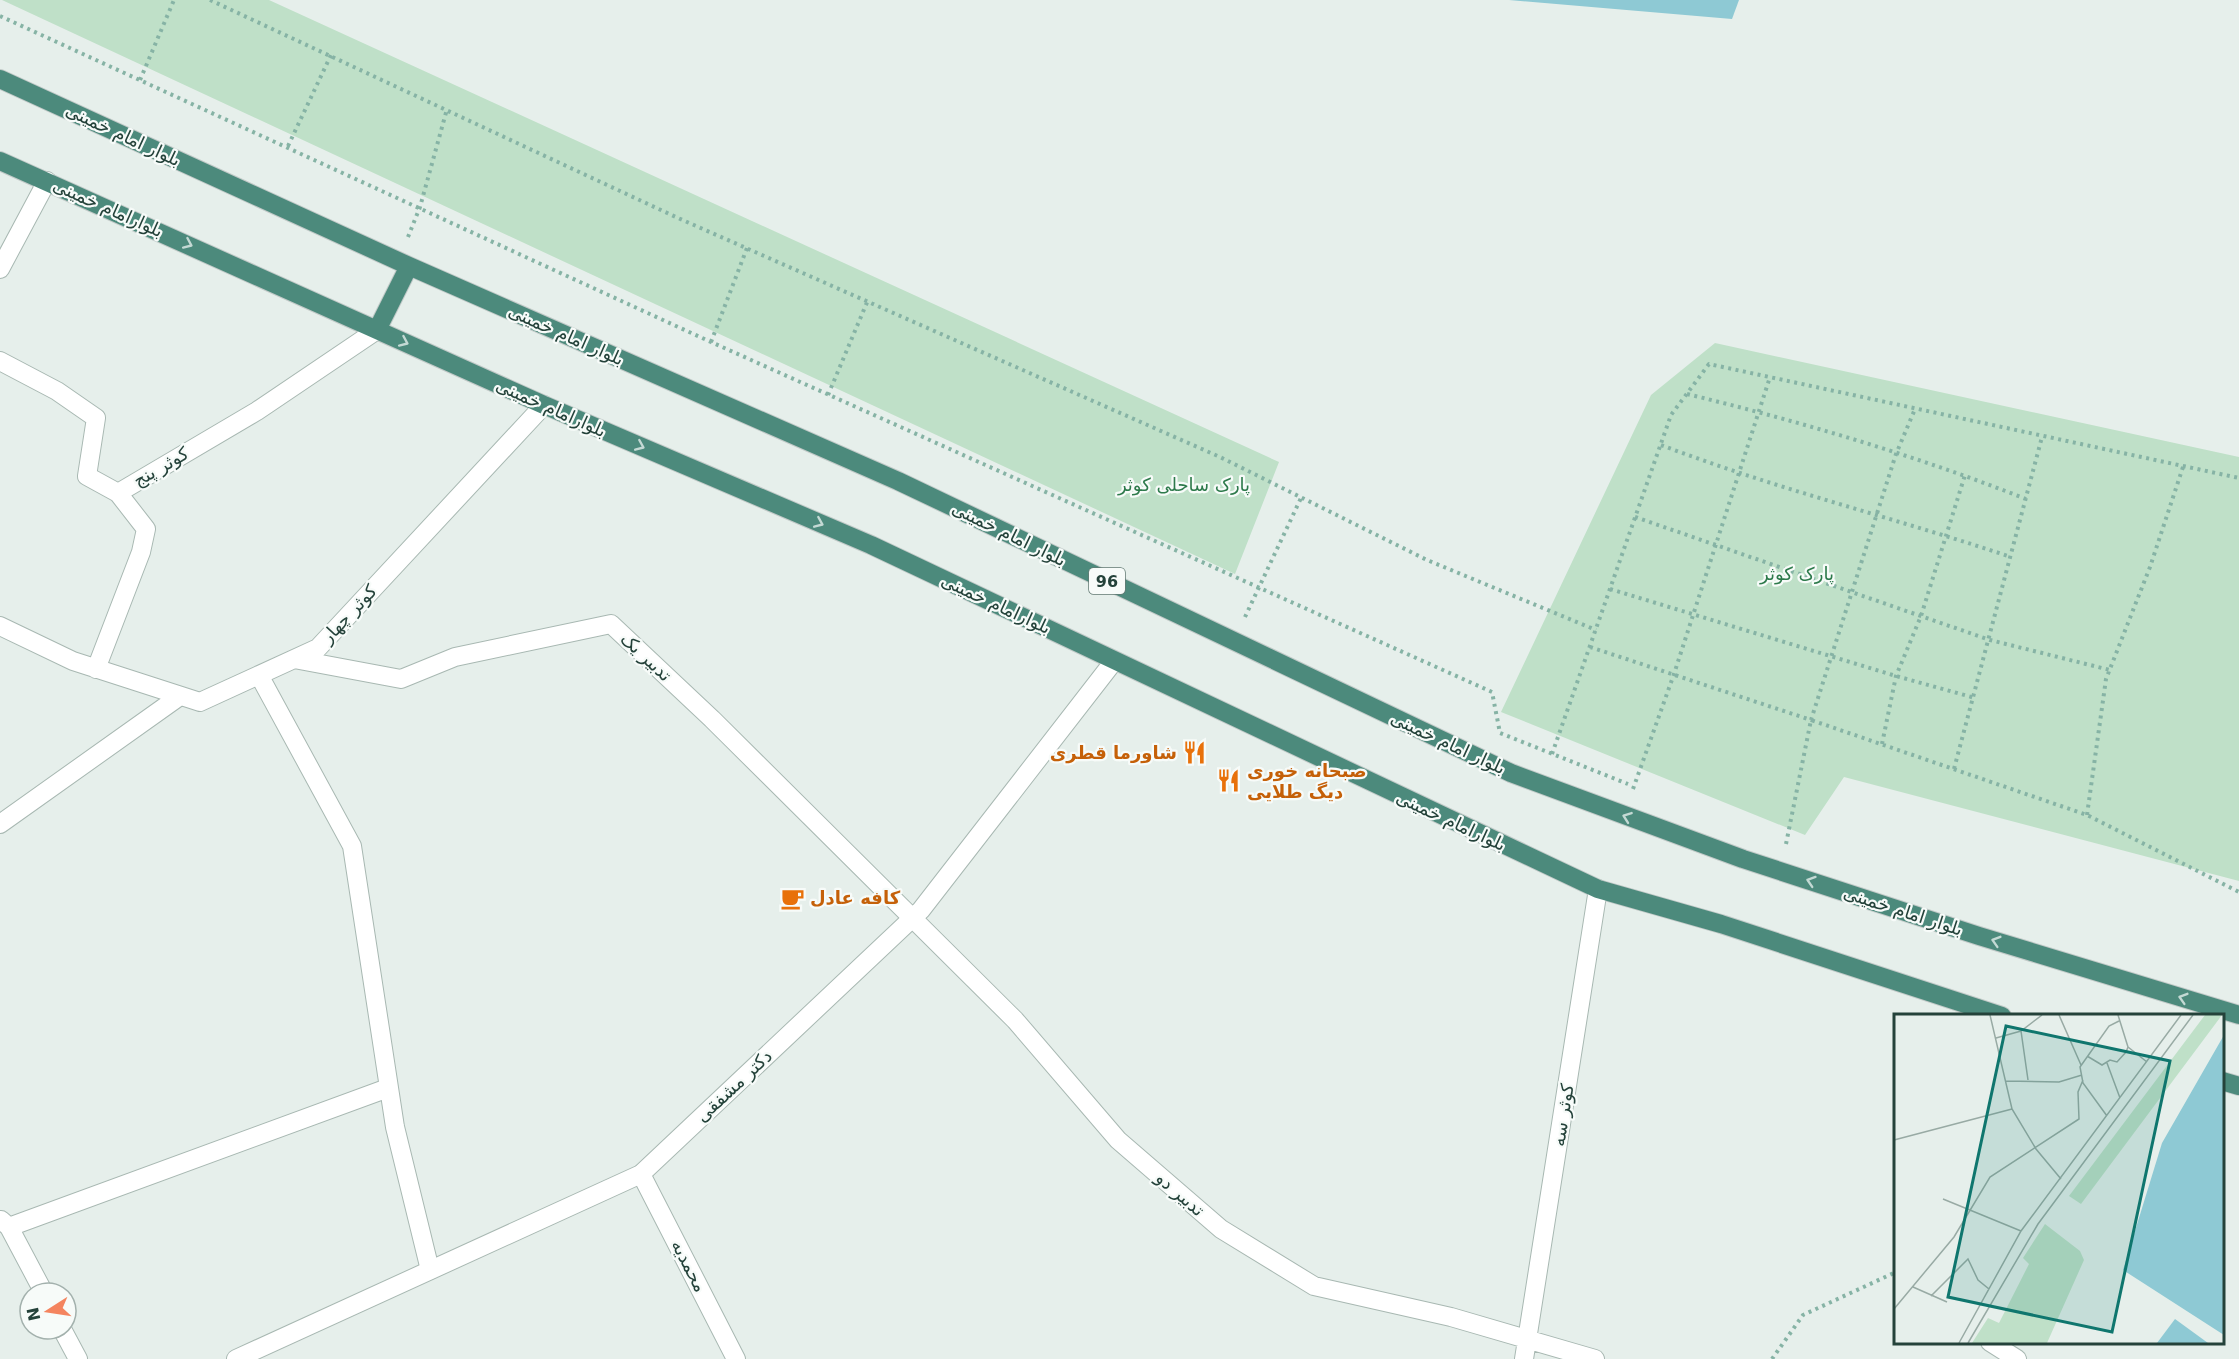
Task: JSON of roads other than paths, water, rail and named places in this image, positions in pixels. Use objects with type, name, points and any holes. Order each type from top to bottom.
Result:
[{"type":"highway","name":"بلوار امام خمینی","points":[[0,79],[404,264],[898,481],[1511,773],[1743,859],[1957,929],[2239,1014]]},
{"type":"highway","name":"بلوارامام خمینی","points":[[0,161],[544,405],[871,544],[1598,889],[1721,924],[1996,1014]]},
{"type":"highway","points":[[377,330],[404,264]]},
{"type":"highway","points":[[2224,1081],[2239,1086]]},
{"type":"street","points":[[0,269],[47,181]]},
{"type":"street","name":"کوثر پنج","points":[[0,361],[57,391],[96,418],[87,476],[118,493],[257,411],[377,330]]},
{"type":"street","name":"کوثر چهار","points":[[0,626],[72,662],[201,702],[318,648],[544,405]]},
{"type":"street","points":[[96,669],[141,552],[146,529],[118,493]]},
{"type":"street","name":"تدبیر یک","points":[[294,659],[401,679],[455,657],[611,624],[712,719],[912,918]]},
{"type":"street","name":"دکتر مشفقی","points":[[236,1359],[641,1174],[912,918],[1114,661]]},
{"type":"street","points":[[259,675],[352,846],[395,1127],[430,1270]]},
{"type":"street","points":[[0,824],[180,696]]},
{"type":"street","name":"کوثر سه","points":[[1524,1359],[1598,889]]},
{"type":"street","name":"تدبیر دو","points":[[912,918],[1015,1020],[1118,1140],[1221,1229],[1314,1286],[1451,1317],[1595,1359]]},
{"type":"street","points":[[37,1281],[5,1223],[388,1088]]},
{"type":"street","name":"محمدیه","points":[[641,1174],[736,1359]]},
{"type":"street","points":[[68,1341],[78,1359]]},
{"type":"street","points":[[1994,1345],[2018,1359]]},
{"type":"water","points":[[1509,0],[1739,0],[1732,19]]},
{"type":"place","name":"شاورما قطری","points":[[1195,753]]},
{"type":"place","name":"صبحانه خوری دیگ طلایی","points":[[1229,781]]},
{"type":"place","name":"کافه عادل","points":[[792,898]]},
{"type":"park label","name":"پارک ساحلی کوثر","points":[[1184,485]]},
{"type":"park label","name":"پارک کوثر","points":[[1797,574]]}]
